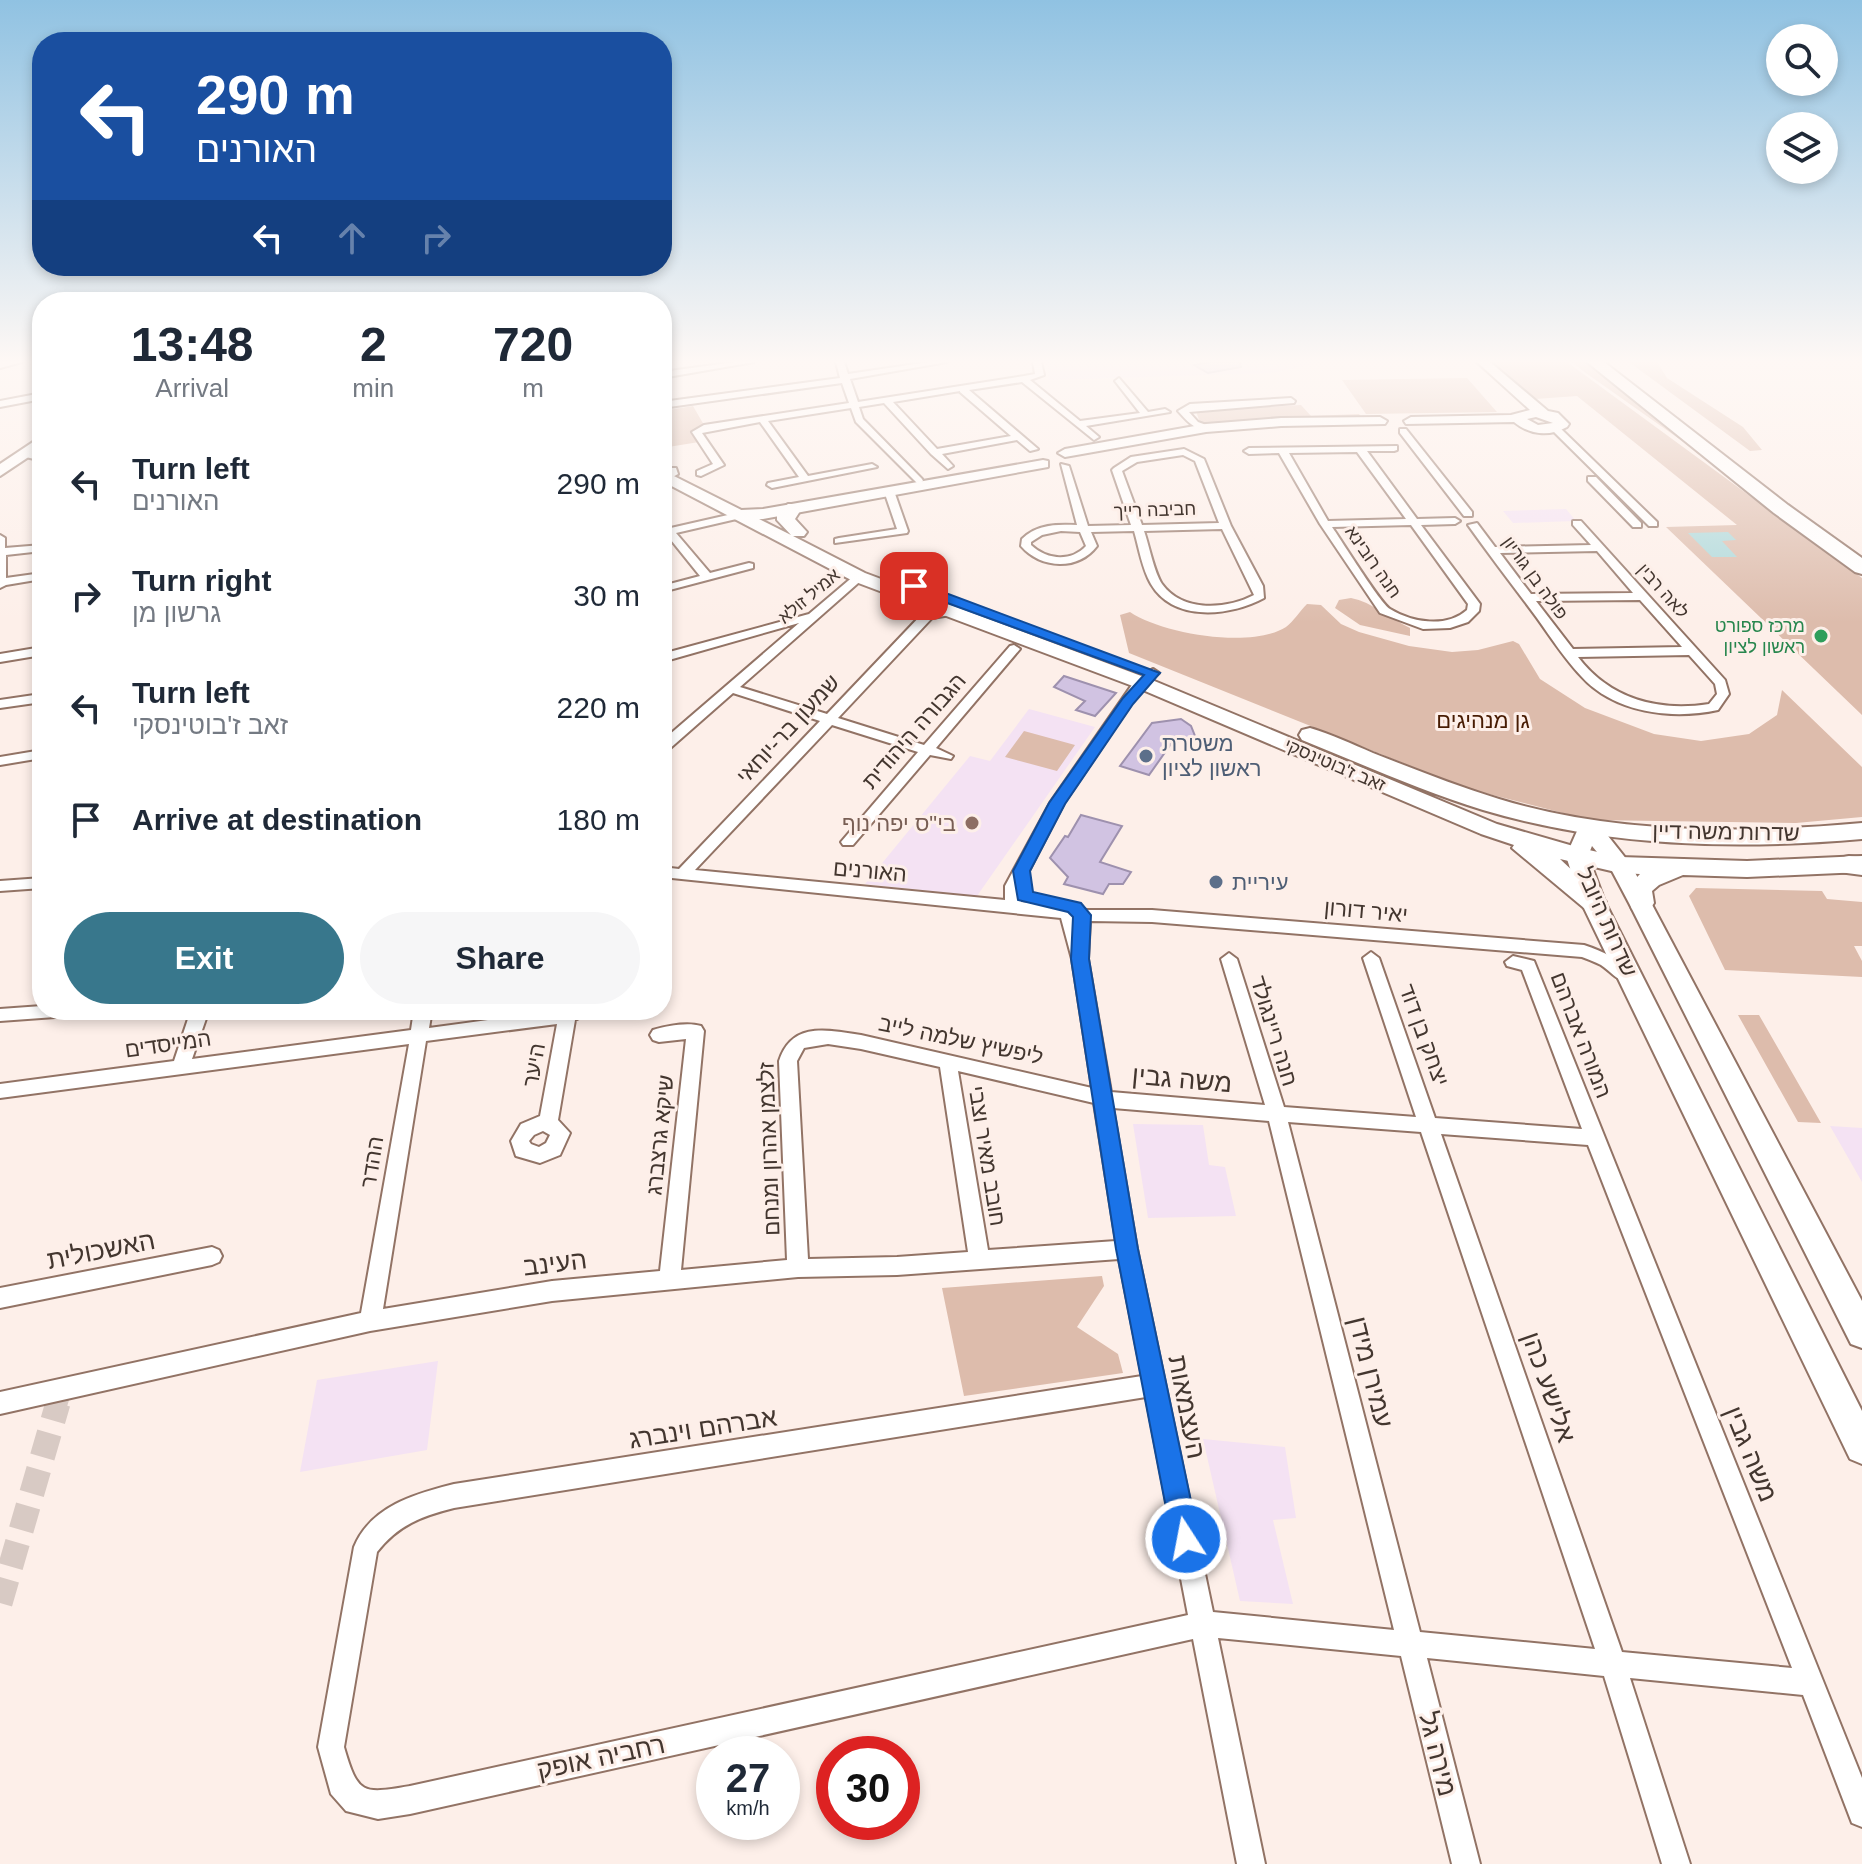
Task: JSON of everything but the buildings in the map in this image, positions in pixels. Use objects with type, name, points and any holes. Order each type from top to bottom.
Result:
[{"type":"highway","points":[[1705,449],[1862,568]]},
{"type":"highway","points":[[1735,449],[1752,462]]},
{"type":"main road","points":[[0,471],[32,449]]},
{"type":"main road","name":"זאב ז'בוטינסקי","points":[[672,479],[798,532],[871,571],[1139,688],[1171,695],[1489,829],[1577,856],[1620,865]]},
{"type":"main road","name":"זאב ז'בוטינסקי","points":[[672,480],[718,512],[753,513],[859,577],[925,608],[953,612],[1139,688],[1456,793],[1589,827]]},
{"type":"main road","points":[[794,508],[786,514],[786,520],[798,532]]},
{"type":"main road","name":"שדרות משה דיין","points":[[1589,827],[1751,836],[1862,831]]},
{"type":"main road","points":[[1489,829],[1550,864],[1593,902]]},
{"type":"main road","name":"שדרות משה דיין","points":[[1620,865],[1747,869],[1858,865]]},
{"type":"main road","points":[[1641,903],[1639,889],[1643,884],[1682,867]]},
{"type":"street","points":[[701,473],[719,465],[708,449]]},
{"type":"street","points":[[784,449],[805,479]]},
{"type":"street","points":[[887,449],[918,481]]},
{"type":"street","points":[[931,449],[948,466]]},
{"type":"street","points":[[934,452],[951,449]]},
{"type":"street","points":[[1038,449],[1053,459],[1079,529]]},
{"type":"street","points":[[753,513],[889,491],[1098,449]]},
{"type":"street","points":[[753,513],[918,481],[1113,449]]},
{"type":"street","points":[[1249,451],[1360,449],[1413,522]]},
{"type":"street","name":"פולה בן גוריון","points":[[1413,449],[1463,519],[1492,550],[1568,653]]},
{"type":"street","points":[[1568,449],[1637,525]]},
{"type":"street","points":[[1572,449],[1653,524]]},
{"type":"street","points":[[1282,450],[1325,524],[1463,519]]},
{"type":"street","points":[[1174,452],[1184,452],[1199,459],[1226,526],[1260,596],[1233,609],[1211,609],[1180,602],[1158,585],[1138,528],[1117,470],[1134,459],[1174,452]]},
{"type":"street","points":[[25,454],[32,456]]},
{"type":"street","points":[[772,485],[872,467]]},
{"type":"street","points":[[839,541],[903,531],[889,491]]},
{"type":"street","points":[[672,530],[718,512]]},
{"type":"street","name":"חנה רובינא","points":[[1325,524],[1384,611],[1423,625],[1450,624],[1464,619],[1473,611],[1474,604],[1413,522]]},
{"type":"street","name":"לאה רבין","points":[[1568,653],[1604,691],[1627,702],[1675,712],[1713,707],[1723,694],[1721,683],[1577,523]]},
{"type":"street","name":"חביבה רייך","points":[[1079,529],[1092,546],[1090,551],[1076,558],[1045,558],[1031,552],[1026,546],[1026,541],[1035,533],[1079,529],[1226,526]]},
{"type":"street","points":[[0,538],[0,583],[32,578]]},
{"type":"street","points":[[672,539],[707,577]]},
{"type":"street","points":[[1492,550],[1599,548]]},
{"type":"street","points":[[1,552],[32,549]]},
{"type":"street","points":[[672,586],[749,566]]},
{"type":"street","name":"אמיל זולא","points":[[672,739],[859,577]]},
{"type":"street","points":[[1528,598],[1642,596]]},
{"type":"street","name":"שמעון בר-יוחאי","points":[[683,874],[925,608]]},
{"type":"street","points":[[672,655],[812,615]]},
{"type":"street","name":"אמיל זולא","points":[[765,629],[775,632],[782,641]]},
{"type":"street","name":"הגבורה היהודית","points":[[848,842],[1014,649]]},
{"type":"street","points":[[1568,653],[1693,651]]},
{"type":"street","points":[[0,658],[32,653]]},
{"type":"street","points":[[729,688],[946,756]]},
{"type":"street","points":[[1019,901],[1013,886],[1057,803],[1139,688]]},
{"type":"street","points":[[0,704],[32,699]]},
{"type":"street","points":[[0,761],[32,756]]},
{"type":"street","name":"שדרות היובל","points":[[1862,1333],[1815,1248],[1641,903],[1620,865],[1589,827],[1577,856],[1593,902],[1862,1447]]},
{"type":"street","name":"האורנים","points":[[672,873],[1019,901],[1075,912]]},
{"type":"street","points":[[0,886],[32,884]]},
{"type":"street","name":"יאיר דורון","points":[[1075,912],[1126,911],[1144,915]]},
{"type":"street","name":"יאיר דורון","points":[[1075,912],[1584,951],[1609,962],[1637,989]]},
{"type":"street","name":"העצמאות","points":[[1075,912],[1127,1249],[1251,1864]]},
{"type":"street","points":[[1081,951],[1096,926],[1116,916]]},
{"type":"street","name":"יצחק בן דוד","points":[[1371,958],[1432,1128]]},
{"type":"street","name":"חנה ריינגולד","points":[[1229,959],[1277,1115]]},
{"type":"street","name":"המורה אברהם","points":[[1513,962],[1528,965],[1595,1138]]},
{"type":"street","points":[[0,1015],[32,1013]]},
{"type":"street","points":[[181,1066],[197,1020]]},
{"type":"street","name":"ההדר","points":[[370,1321],[420,1020]]},
{"type":"street","name":"המייסדים","points":[[0,1091],[521,1020]]},
{"type":"street","name":"היער","points":[[548,1123],[571,1020]]},
{"type":"street","name":"שיקא גרצברג","points":[[659,1035],[695,1031],[670,1278]]},
{"type":"street","name":"ליפשיץ שלמה לייב","points":[[807,1039],[819,1036],[861,1042],[1103,1097]]},
{"type":"street","name":"זלצמן אהרון ומנחם","points":[[798,1268],[788,1061],[790,1048],[807,1039]]},
{"type":"street","name":"חובב מאיר וצבי","points":[[948,1062],[979,1258]]},
{"type":"street","name":"משה גבין","points":[[1103,1097],[1121,1102],[1432,1128],[1595,1138],[1862,1813]]},
{"type":"street","name":"עמירן מידן","points":[[1277,1115],[1411,1644]]},
{"type":"street","name":"אלישע כהן","points":[[1432,1128],[1613,1664],[1676,1864]]},
{"type":"street","points":[[1815,1248],[1862,1295]]},
{"type":"street","name":"העינב","points":[[0,1403],[370,1321],[552,1291],[798,1268],[897,1266],[1127,1249]]},
{"type":"street","name":"האשכולית","points":[[0,1298],[212,1256]]},
{"type":"street","name":"אברהם וינברג","points":[[351,1636],[366,1547],[383,1523],[415,1506],[470,1494],[1154,1385]]},
{"type":"street","points":[[1203,1624],[1811,1683]]},
{"type":"street","name":"רחביה אופק","points":[[351,1636],[331,1747],[341,1784],[356,1801],[378,1805],[1203,1624]]},
{"type":"street","name":"מירה גל","points":[[1411,1644],[1466,1864]]},
{"type":"shaded area","points":[[1566,509],[1576,521],[1513,523],[1503,511]]},
{"type":"shaded area","name":"בי\"ס יפה נוף","points":[[1029,709],[1095,727],[977,896],[865,884],[970,756],[990,761]]},
{"type":"shaded area","points":[[1133,1124],[1203,1125],[1209,1165],[1225,1167],[1236,1216],[1148,1218]]},
{"type":"shaded area","points":[[1830,1126],[1862,1128],[1862,1182]]},
{"type":"shaded area","points":[[438,1361],[427,1450],[300,1472],[317,1380]]},
{"type":"shaded area","points":[[1203,1439],[1285,1447],[1296,1518],[1273,1520],[1293,1604],[1240,1601]]},
{"type":"green space","name":"מרכז ספורט ראשון לציון","points":[[1643,449],[1686,449],[1862,578],[1862,715],[1666,527],[1737,525]]},
{"type":"green space","points":[[1351,598],[1374,607],[1410,628],[1410,636],[1360,625],[1335,608],[1339,600]]},
{"type":"green space","name":"גן מנהיגים","points":[[1307,604],[1321,605],[1341,624],[1359,632],[1409,646],[1452,652],[1478,650],[1513,641],[1519,644],[1540,679],[1585,708],[1654,734],[1701,741],[1749,734],[1777,715],[1782,690],[1862,767],[1862,817],[1796,823],[1590,820],[1465,788],[1129,653],[1120,615],[1130,612],[1163,627],[1207,636],[1252,637],[1271,634],[1286,627]]},
{"type":"green space","points":[[1024,731],[1075,745],[1057,771],[1005,757]]},
{"type":"green space","points":[[1696,888],[1822,891],[1827,899],[1862,902],[1862,946],[1854,946],[1862,961],[1862,977],[1725,970],[1689,896]]},
{"type":"green space","points":[[1738,1015],[1759,1015],[1821,1123],[1798,1122]]},
{"type":"green space","points":[[1102,1276],[1104,1286],[1077,1327],[1118,1354],[1123,1373],[964,1396],[942,1288]]},
{"type":"water","points":[[1728,532],[1736,540],[1722,541],[1737,557],[1712,557],[1688,533]]},
{"type":"tunnel","points":[[57,1405],[62,1389]]},
{"type":"tunnel","points":[[0,1603],[58,1403]]},
{"type":"place","name":"מרכז ספורט ראשון לציון","points":[[1821,636]]},
{"type":"place","name":"משטרת ראשון לציון","points":[[1146,756]]},
{"type":"place","name":"בי\"ס יפה נוף","points":[[972,823]]},
{"type":"place","name":"עיריית","points":[[1216,882]]},
{"type":"route","points":[[914,586],[1153,673],[1128,701],[1057,803],[1022,871],[1025,896],[1074,908],[1082,915],[1080,959],[1127,1249],[1186,1539]]}]
